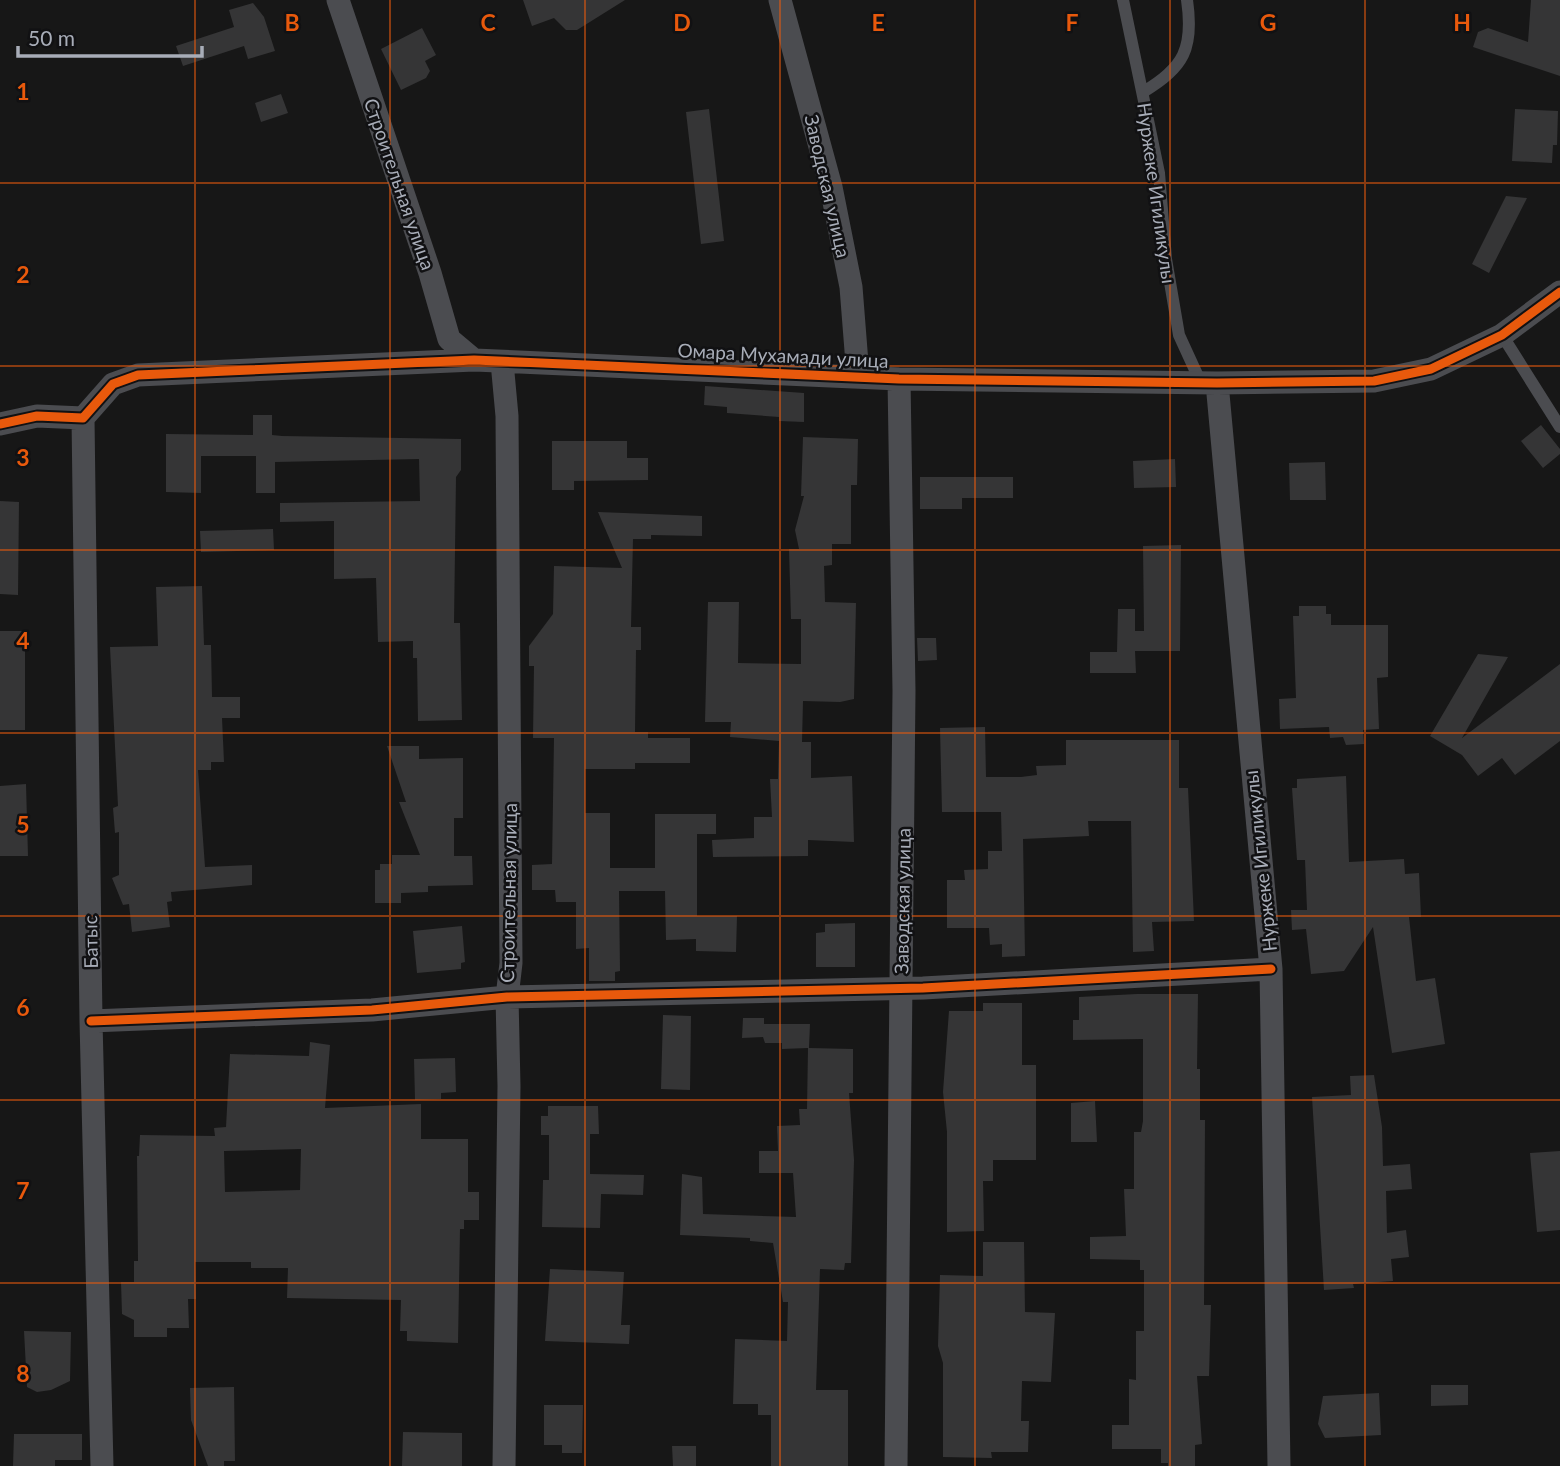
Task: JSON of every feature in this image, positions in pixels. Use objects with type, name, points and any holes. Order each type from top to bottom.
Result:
[{"type":"street","name":"Строительная улица","points":[[338,0],[449,339],[474,360]]},
{"type":"street","name":"Заводская улица","points":[[780,0],[831,187],[851,287],[858,376]]},
{"type":"street","name":"Омара Мухамади улица","points":[[83,418],[113,384],[138,375],[474,360],[575,362],[899,379],[1209,383],[1374,381],[1431,369],[1502,335],[1560,292]]},
{"type":"street","name":"Строительная улица","points":[[502,362],[507,416],[510,922],[507,997],[509,1086],[504,1466]]},
{"type":"street","name":"Заводская улица","points":[[896,1466],[904,691],[899,379]]},
{"type":"street","name":"Нуржеке Игиликулы","points":[[1209,383],[1271,970],[1279,1466]]},
{"type":"street","points":[[0,424],[37,416],[83,418]]},
{"type":"street","name":"Батыс","points":[[83,418],[102,1466]]},
{"type":"street","points":[[92,1021],[372,1010],[507,997],[901,987],[1271,970]]},
{"type":"lane","name":"Нуржеке Игиликулы","points":[[1122,0],[1158,173],[1166,259],[1179,335],[1209,383]]},
{"type":"lane","points":[[1143,92],[1169,76],[1186,52],[1190,24],[1187,0]]},
{"type":"lane","points":[[1502,335],[1560,427]]},
{"type":"building","points":[[523,0],[625,0],[577,30],[566,30],[554,18],[532,26]]},
{"type":"building","points":[[1531,0],[1560,0],[1560,76],[1473,47],[1478,32],[1488,28],[1528,42]]},
{"type":"building","points":[[253,3],[264,17],[275,51],[248,59],[244,46],[183,66],[176,46],[234,27],[229,10]]},
{"type":"building","points":[[422,28],[436,55],[425,61],[430,71],[426,78],[401,90],[381,49]]},
{"type":"building","points":[[281,94],[288,113],[261,122],[255,103]]},
{"type":"building","points":[[709,109],[724,241],[701,244],[686,112]]},
{"type":"building","points":[[1515,109],[1558,111],[1557,145],[1553,145],[1552,163],[1512,161]]},
{"type":"building","points":[[1506,196],[1527,198],[1489,273],[1472,264]]},
{"type":"building","points":[[705,386],[804,393],[804,422],[727,413],[727,407],[704,405]]},
{"type":"building","points":[[253,415],[272,415],[272,435],[461,439],[461,470],[456,477],[454,623],[460,623],[462,720],[418,721],[417,658],[413,658],[413,641],[378,642],[376,578],[334,579],[334,521],[280,522],[280,503],[420,501],[419,459],[275,462],[275,493],[256,493],[256,456],[201,456],[201,493],[166,492],[166,434],[253,435]]},
{"type":"building","points":[[1541,425],[1560,449],[1560,454],[1543,468],[1521,441]]},
{"type":"building","points":[[803,437],[858,439],[857,485],[851,485],[851,544],[832,544],[832,565],[824,566],[825,602],[856,603],[854,699],[840,702],[803,701],[802,742],[811,742],[811,778],[852,776],[854,842],[808,840],[808,856],[713,857],[712,840],[754,838],[754,817],[772,817],[770,779],[778,779],[779,741],[730,737],[731,722],[705,722],[708,602],[739,602],[738,663],[801,664],[801,619],[791,619],[789,549],[799,549],[795,530],[804,496],[801,496]]},
{"type":"building","points":[[552,441],[627,441],[627,458],[648,458],[648,480],[574,481],[574,490],[552,490]]},
{"type":"building","points":[[1175,459],[1176,487],[1134,488],[1133,461]]},
{"type":"building","points":[[1325,462],[1326,500],[1290,500],[1289,463]]},
{"type":"building","points":[[920,477],[1013,477],[1013,498],[962,498],[962,509],[920,509]]},
{"type":"building","points":[[0,501],[19,502],[18,595],[0,594]]},
{"type":"building","points":[[598,512],[702,516],[702,536],[651,535],[651,539],[633,539],[631,627],[641,627],[641,650],[636,650],[635,732],[648,732],[648,738],[690,738],[690,763],[635,763],[635,769],[585,769],[585,813],[610,813],[610,868],[655,868],[655,814],[716,814],[716,834],[697,834],[697,916],[737,916],[736,952],[696,951],[696,939],[666,940],[665,891],[619,891],[620,971],[615,972],[615,981],[589,981],[589,948],[576,949],[576,902],[556,902],[555,890],[532,890],[532,865],[552,864],[554,738],[533,738],[534,666],[529,666],[529,646],[553,614],[554,566],[622,568]]},
{"type":"building","points":[[273,529],[274,550],[201,552],[200,531]]},
{"type":"building","points":[[1181,545],[1180,651],[1135,651],[1136,673],[1090,673],[1090,652],[1117,652],[1118,609],[1135,609],[1135,631],[1144,631],[1143,546]]},
{"type":"building","points":[[202,586],[204,645],[211,645],[212,697],[240,697],[240,718],[222,718],[224,762],[211,762],[211,770],[198,770],[205,867],[252,865],[252,885],[171,892],[172,901],[167,902],[170,927],[132,932],[129,904],[123,905],[112,878],[119,875],[119,832],[115,833],[113,808],[118,806],[110,647],[158,646],[156,587]]},
{"type":"building","points":[[1299,606],[1326,606],[1326,614],[1331,614],[1331,625],[1388,625],[1388,677],[1377,678],[1379,729],[1363,730],[1364,744],[1346,745],[1343,737],[1330,738],[1329,727],[1280,729],[1279,699],[1296,698],[1293,616],[1299,616]]},
{"type":"building","points":[[0,631],[25,631],[25,730],[0,730]]},
{"type":"building","points":[[917,638],[936,638],[937,660],[918,661]]},
{"type":"building","points":[[1478,654],[1508,657],[1462,738],[1560,664],[1560,741],[1515,775],[1502,758],[1478,776],[1462,755],[1430,736]]},
{"type":"building","points":[[985,727],[986,777],[1037,775],[1036,766],[1066,765],[1066,740],[1179,740],[1179,788],[1188,788],[1194,921],[1152,922],[1154,951],[1133,952],[1131,821],[1088,821],[1089,836],[1023,839],[1025,956],[1002,957],[1002,944],[990,945],[989,928],[947,928],[947,880],[965,880],[964,870],[988,869],[988,851],[1002,851],[1001,812],[942,812],[940,728]]},
{"type":"building","points":[[387,746],[419,746],[419,759],[463,758],[463,818],[454,818],[454,856],[472,856],[473,885],[428,886],[428,892],[401,893],[401,903],[375,903],[375,870],[380,870],[380,864],[392,864],[392,855],[420,855],[399,802],[406,802]]},
{"type":"building","points":[[1346,776],[1349,862],[1404,859],[1405,874],[1419,873],[1421,917],[1409,917],[1416,981],[1435,978],[1445,1044],[1392,1053],[1373,927],[1344,971],[1311,974],[1306,929],[1292,930],[1291,910],[1307,910],[1305,860],[1297,860],[1292,788],[1297,788],[1297,779]]},
{"type":"building","points":[[26,784],[28,856],[0,856],[0,786]]},
{"type":"building","points":[[855,923],[855,967],[816,967],[816,933],[825,932],[825,924]]},
{"type":"building","points":[[462,926],[465,962],[461,963],[461,969],[417,973],[413,931]]},
{"type":"building","points":[[1198,994],[1197,1069],[1200,1069],[1200,1120],[1205,1120],[1204,1305],[1211,1305],[1209,1376],[1197,1376],[1202,1444],[1195,1445],[1195,1466],[1168,1466],[1168,1463],[1161,1463],[1161,1449],[1112,1449],[1112,1425],[1129,1425],[1129,1379],[1136,1380],[1136,1331],[1144,1331],[1144,1270],[1140,1270],[1140,1260],[1090,1259],[1090,1237],[1126,1236],[1124,1189],[1134,1189],[1134,1132],[1141,1132],[1143,1121],[1143,1039],[1073,1040],[1073,1020],[1079,1020],[1079,997]]},
{"type":"building","points":[[983,1003],[1022,1003],[1022,1065],[1036,1065],[1036,1160],[993,1160],[993,1181],[983,1181],[984,1231],[947,1232],[947,1132],[943,1092],[949,1011],[983,1011]]},
{"type":"building","points":[[663,1015],[691,1016],[690,1090],[661,1089]]},
{"type":"building","points":[[743,1018],[764,1018],[764,1024],[810,1024],[809,1048],[853,1049],[853,1093],[849,1093],[854,1160],[851,1263],[845,1263],[844,1270],[820,1269],[816,1390],[848,1390],[848,1466],[771,1466],[771,1415],[758,1415],[758,1404],[733,1404],[735,1339],[787,1341],[788,1302],[783,1302],[773,1243],[750,1241],[750,1238],[680,1235],[682,1174],[702,1177],[703,1214],[796,1217],[793,1173],[759,1173],[759,1151],[778,1151],[777,1126],[800,1125],[799,1109],[807,1109],[808,1048],[782,1049],[782,1043],[765,1043],[763,1037],[742,1038]]},
{"type":"building","points":[[310,1042],[330,1045],[325,1108],[421,1104],[421,1139],[468,1139],[468,1192],[479,1192],[479,1220],[464,1220],[464,1229],[460,1229],[458,1343],[407,1341],[407,1331],[400,1331],[401,1300],[287,1298],[288,1268],[251,1268],[251,1262],[195,1262],[196,1299],[188,1299],[189,1328],[167,1328],[167,1337],[134,1337],[134,1320],[122,1314],[121,1282],[134,1282],[134,1261],[138,1261],[137,1156],[140,1135],[215,1136],[214,1128],[226,1127],[230,1054],[309,1056]],"holes":[[[301,1149],[300,1190],[225,1192],[224,1151]]]},
{"type":"building","points":[[455,1058],[456,1092],[441,1093],[441,1099],[415,1100],[414,1059]]},
{"type":"building","points":[[1374,1075],[1382,1127],[1383,1166],[1410,1164],[1412,1189],[1386,1191],[1387,1233],[1406,1230],[1409,1257],[1391,1259],[1393,1281],[1353,1284],[1354,1288],[1324,1290],[1312,1097],[1351,1095],[1350,1076]]},
{"type":"building","points":[[1095,1101],[1097,1142],[1071,1142],[1071,1103]]},
{"type":"building","points":[[548,1106],[598,1106],[599,1134],[590,1134],[590,1174],[644,1175],[643,1195],[601,1194],[600,1228],[542,1227],[543,1180],[549,1180],[549,1135],[541,1135],[541,1116],[548,1116]]},
{"type":"building","points":[[1560,1151],[1560,1230],[1537,1232],[1530,1153]]},
{"type":"building","points":[[983,1242],[1024,1242],[1025,1312],[1055,1313],[1051,1382],[1022,1381],[1021,1421],[1029,1421],[1028,1452],[991,1452],[992,1458],[943,1457],[943,1363],[938,1346],[940,1275],[983,1276]]},
{"type":"building","points":[[550,1269],[624,1272],[621,1325],[630,1325],[629,1344],[545,1341]]},
{"type":"building","points":[[24,1331],[71,1332],[70,1381],[51,1390],[37,1392],[27,1387]]},
{"type":"building","points":[[1431,1385],[1468,1385],[1468,1405],[1431,1406]]},
{"type":"building","points":[[234,1387],[235,1461],[224,1461],[224,1466],[208,1466],[191,1420],[190,1388]]},
{"type":"building","points":[[1379,1393],[1381,1435],[1325,1438],[1318,1424],[1323,1396]]},
{"type":"building","points":[[544,1405],[583,1405],[582,1453],[562,1453],[562,1445],[544,1445]]},
{"type":"building","points":[[403,1432],[462,1433],[462,1466],[402,1466]]},
{"type":"building","points":[[14,1434],[82,1434],[82,1460],[55,1460],[55,1466],[13,1466]]},
{"type":"building","points":[[672,1446],[696,1446],[696,1466],[673,1466]]},
{"type":"cycle path","points":[[0,424],[37,416],[83,418],[113,384],[138,375],[474,360],[899,379],[1217,383],[1374,381],[1431,369],[1502,335],[1560,292]]},
{"type":"cycle path","points":[[91,1021],[372,1010],[507,997],[923,988],[1271,969]]}]
